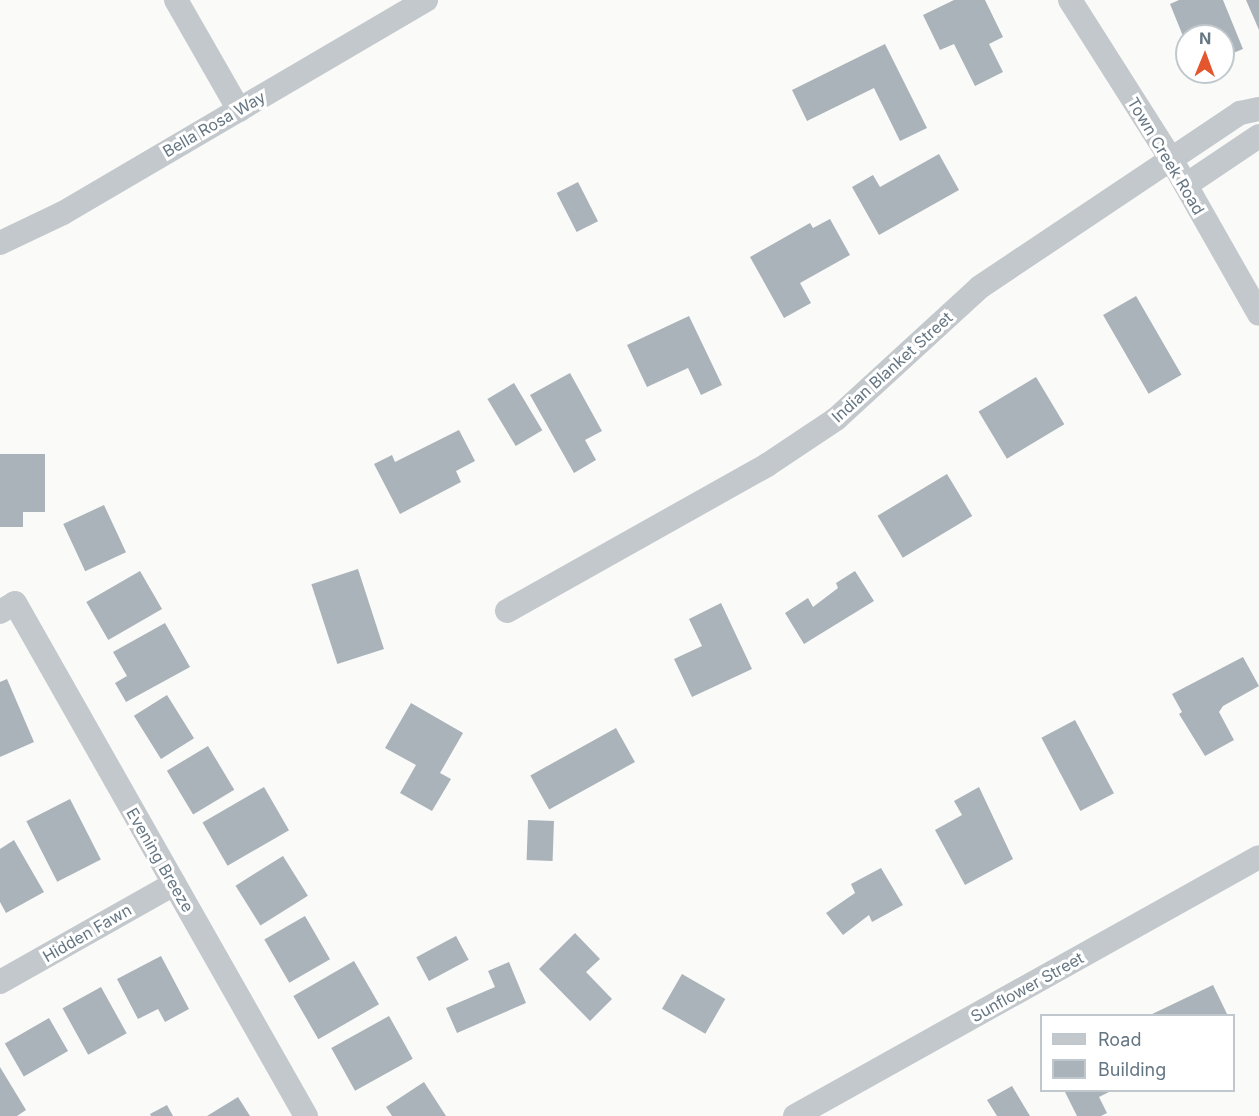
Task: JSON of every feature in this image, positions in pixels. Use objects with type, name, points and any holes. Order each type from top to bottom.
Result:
[{"type":"street","points":[[176,0],[239,110]]},
{"type":"street","name":"Bella Rosa Way","points":[[0,243],[63,213],[426,0]]},
{"type":"street","name":"Town Creek Road","points":[[1070,0],[1171,159],[1259,314]]},
{"type":"street","name":"Indian Blanket Street","points":[[507,611],[767,465],[836,419],[980,286],[1240,113],[1259,109]]},
{"type":"street","points":[[1186,185],[1259,136]]},
{"type":"street","name":"Evening Breeze","points":[[8,608],[174,884],[306,1116]]},
{"type":"street","name":"Sunflower Street","points":[[795,1116],[1259,857]]},
{"type":"street","name":"Hidden Fawn","points":[[0,982],[174,884]]},
{"type":"building","points":[[954,0],[985,0],[1003,37],[989,44],[1003,72],[975,86],[954,44],[940,50],[923,15]]},
{"type":"building","points":[[1179,0],[1223,0],[1233,24],[1178,24],[1170,4]]},
{"type":"building","points":[[1246,0],[1259,0],[1259,30]]},
{"type":"building","points":[[1235,29],[1243,49],[1235,52]]},
{"type":"building","points":[[885,44],[927,128],[900,141],[874,88],[807,121],[792,90]]},
{"type":"building","points":[[939,154],[959,190],[879,235],[852,187],[873,175],[880,187]]},
{"type":"building","points":[[578,182],[598,221],[577,232],[557,193]]},
{"type":"building","points":[[830,219],[850,255],[800,283],[811,303],[784,318],[750,257],[810,223],[813,228]]},
{"type":"building","points":[[1136,296],[1182,375],[1149,394],[1103,315]]},
{"type":"building","points":[[689,316],[722,385],[701,395],[688,368],[647,387],[627,345]]},
{"type":"building","points":[[570,373],[602,431],[585,440],[596,460],[574,473],[530,395]]},
{"type":"building","points":[[1036,377],[1064,424],[1007,459],[979,412]]},
{"type":"building","points":[[514,383],[542,430],[516,446],[487,399]]},
{"type":"building","points":[[459,430],[475,461],[456,471],[461,482],[400,514],[374,464],[392,455],[395,462]]},
{"type":"building","points":[[0,454],[45,454],[45,512],[23,512],[23,527],[0,527]]},
{"type":"building","points":[[947,474],[972,516],[903,558],[878,516]]},
{"type":"building","points":[[104,505],[126,552],[85,571],[63,524]]},
{"type":"building","points":[[358,569],[384,649],[337,664],[311,584]]},
{"type":"building","points":[[140,571],[162,609],[108,640],[86,602]]},
{"type":"building","points":[[855,571],[874,601],[804,644],[785,613],[808,598],[813,607],[838,588],[836,583]]},
{"type":"building","points":[[721,603],[752,669],[692,697],[674,659],[702,646],[689,619]]},
{"type":"building","points":[[165,623],[190,667],[126,702],[115,683],[127,676],[113,652]]},
{"type":"building","points":[[1243,657],[1259,686],[1223,706],[1219,712],[1234,740],[1205,756],[1179,714],[1182,712],[1172,694]]},
{"type":"building","points":[[7,679],[34,742],[0,757],[0,682]]},
{"type":"building","points":[[167,695],[194,738],[161,759],[134,716]]},
{"type":"building","points":[[411,703],[463,733],[440,773],[451,779],[432,811],[400,793],[416,765],[385,748]]},
{"type":"building","points":[[1075,720],[1114,793],[1080,811],[1041,738]]},
{"type":"building","points":[[616,728],[635,762],[549,810],[530,776]]},
{"type":"building","points":[[208,746],[234,790],[193,814],[167,771]]},
{"type":"building","points":[[264,787],[289,830],[228,866],[203,822]]},
{"type":"building","points":[[979,787],[1013,859],[965,885],[935,830],[962,815],[954,801]]},
{"type":"building","points":[[70,799],[101,860],[57,882],[26,821]]},
{"type":"building","points":[[528,820],[554,821],[553,861],[527,860]]},
{"type":"building","points":[[14,840],[44,892],[6,913],[0,902],[0,849]]},
{"type":"building","points":[[283,856],[308,896],[260,926],[236,886]]},
{"type":"building","points":[[881,868],[903,905],[872,922],[869,915],[843,935],[826,913],[855,893],[851,884]]},
{"type":"building","points":[[305,916],[330,959],[289,983],[264,939]]},
{"type":"building","points":[[575,933],[600,959],[586,972],[612,999],[590,1021],[539,969]]},
{"type":"building","points":[[456,936],[469,960],[429,981],[416,957]]},
{"type":"building","points":[[161,956],[189,1009],[165,1022],[158,1009],[138,1019],[117,979]]},
{"type":"building","points":[[354,961],[379,1004],[318,1039],[293,996]]},
{"type":"building","points":[[509,962],[526,1003],[457,1033],[446,1008],[495,987],[488,971]]},
{"type":"building","points":[[682,974],[725,999],[705,1034],[662,1009]]},
{"type":"building","points":[[1213,985],[1227,1014],[1152,1014]]},
{"type":"building","points":[[101,987],[127,1033],[88,1055],[63,1008]]},
{"type":"building","points":[[389,1016],[413,1059],[355,1091],[331,1048]]},
{"type":"building","points":[[49,1018],[68,1051],[24,1076],[5,1044]]},
{"type":"building","points":[[0,1067],[26,1110],[17,1116],[0,1116]]},
{"type":"building","points":[[424,1082],[446,1116],[392,1116],[386,1107]]},
{"type":"building","points":[[1012,1086],[1030,1116],[997,1116],[987,1100]]},
{"type":"building","points":[[1065,1092],[1109,1092],[1099,1097],[1107,1113],[1101,1116],[1077,1116]]},
{"type":"building","points":[[238,1097],[250,1116],[207,1116]]},
{"type":"building","points":[[167,1105],[173,1116],[151,1116],[150,1114]]}]
